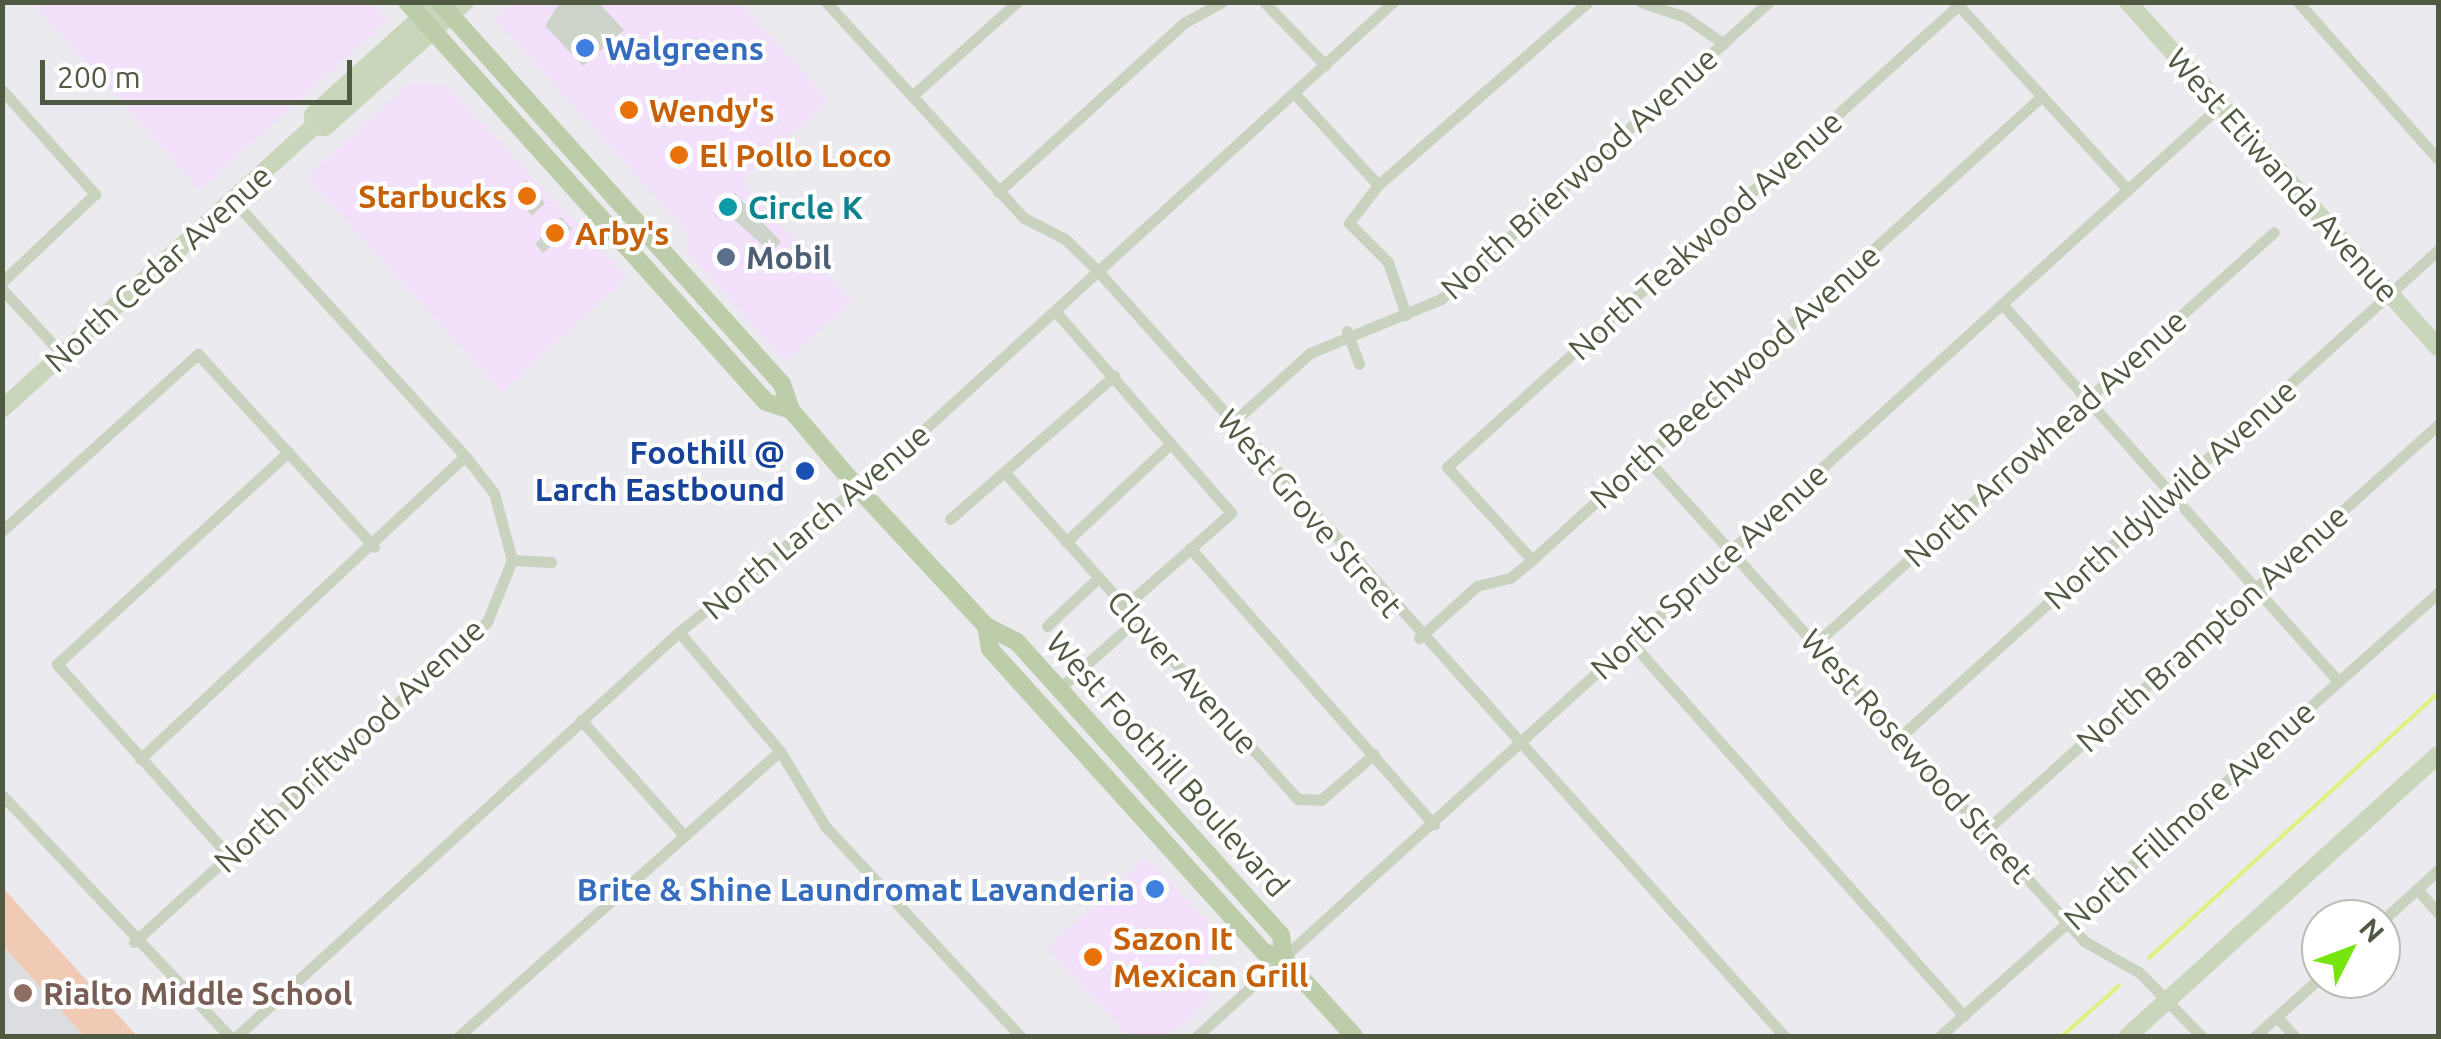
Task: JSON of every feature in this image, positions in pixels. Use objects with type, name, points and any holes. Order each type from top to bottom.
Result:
[{"type":"main road","name":"West Foothill Boulevard","points":[[407,2],[766,402],[791,410]]},
{"type":"main road","name":"North Cedar Avenue","points":[[2,409],[314,126],[325,127],[442,7],[466,2]]},
{"type":"main road","name":"West Etiwanda Avenue","points":[[2128,2],[2438,347]]},
{"type":"main road","name":"West Foothill Boulevard","points":[[442,7],[768,368],[791,410],[855,484],[986,626],[1017,642],[1281,934],[1284,959]]},
{"type":"main road","points":[[568,182],[596,195],[635,238],[657,242]]},
{"type":"main road","points":[[672,296],[690,303],[756,372],[768,368]]},
{"type":"main road","name":"West Foothill Boulevard","points":[[986,626],[990,649],[1262,950],[1284,959],[1354,1036]]},
{"type":"main road","points":[[2128,1036],[2438,754]]},
{"type":"street","name":"West Grove Street","points":[[826,2],[998,192],[1096,270],[1420,638],[1784,1036]]},
{"type":"street","points":[[912,96],[1017,2]]},
{"type":"street","points":[[998,192],[1184,23],[1222,2]]},
{"type":"street","points":[[1264,2],[1325,64]]},
{"type":"street","name":"North Larch Avenue","points":[[236,1036],[679,632],[712,613],[1055,310],[1393,2]]},
{"type":"street","points":[[1406,315],[1388,262],[1349,223],[1378,185],[1588,2]]},
{"type":"street","points":[[1641,2],[1685,17],[1724,44]]},
{"type":"street","name":"North Brierwood Avenue","points":[[1232,424],[1310,353],[1347,331],[1406,315],[1441,299],[1769,2]]},
{"type":"street","points":[[2298,2],[2438,158]]},
{"type":"street","points":[[1961,4],[2128,190]]},
{"type":"street","name":"North Teakwood Avenue","points":[[1532,560],[1446,467],[1961,4]]},
{"type":"street","points":[[1294,92],[1378,185]]},
{"type":"street","points":[[5,96],[95,194],[2,285],[62,354]]},
{"type":"street","name":"North Beechwood Avenue","points":[[1420,638],[1477,586],[1510,578],[1532,560],[2042,96]]},
{"type":"street","name":"North Spruce Avenue","points":[[1198,1036],[2221,106]]},
{"type":"street","points":[[234,200],[465,456],[494,494],[512,560],[551,562]]},
{"type":"street","name":"North Arrowhead Avenue","points":[[1816,644],[2274,232]]},
{"type":"street","name":"North Idyllwild Avenue","points":[[1900,737],[2172,495],[2438,250]]},
{"type":"street","points":[[2002,304],[2338,680]]},
{"type":"street","points":[[1055,310],[1231,514],[1124,608]]},
{"type":"street","points":[[1347,331],[1359,364]]},
{"type":"street","points":[[2,531],[198,354],[374,547]]},
{"type":"street","points":[[950,519],[1114,376]]},
{"type":"street","name":"North Brampton Avenue","points":[[1985,831],[2438,425]]},
{"type":"street","points":[[1066,542],[1170,444]]},
{"type":"street","points":[[229,856],[57,664],[288,452]]},
{"type":"street","points":[[140,758],[374,547],[465,456]]},
{"type":"street","name":"West Rosewood Street","points":[[1646,458],[2068,924],[2168,1000],[2200,1036]]},
{"type":"street","name":"Clover Avenue","points":[[1006,474],[1306,804],[1374,754]]},
{"type":"street","points":[[1190,548],[1434,825]]},
{"type":"street","name":"North Driftwood Avenue","points":[[134,942],[487,622],[512,560]]},
{"type":"street","points":[[1048,626],[1098,578]]},
{"type":"street","name":"North Fillmore Avenue","points":[[1940,1036],[2438,593]]},
{"type":"street","points":[[1059,688],[1136,621]]},
{"type":"street","points":[[679,632],[780,751],[824,826],[1020,1036]]},
{"type":"street","points":[[1630,641],[1964,1016]]},
{"type":"street","points":[[581,720],[682,833]]},
{"type":"street","points":[[460,1036],[682,833],[780,751]]},
{"type":"street","points":[[2,795],[134,942],[229,1036]]},
{"type":"street","points":[[2401,904],[2438,870]]},
{"type":"street","points":[[2417,889],[2438,913]]},
{"type":"street","points":[[2255,1036],[2301,995]]},
{"type":"street","points":[[2277,1017],[2294,1036]]},
{"type":"shaded area","points":[[32,3],[372,3],[388,20],[200,190]]},
{"type":"shaded area","points":[[512,3],[740,3],[829,100],[742,182],[852,301],[785,361],[688,253],[687,232],[494,18]]},
{"type":"shaded area","points":[[412,81],[448,87],[627,277],[502,392],[306,177]]},
{"type":"shaded area","points":[[1146,857],[1227,942],[1192,973],[1212,997],[1170,1036],[1128,1036],[1047,948]]},
{"type":"shaded area","points":[[2,888],[137,1036],[84,1036],[3,946]]},
{"type":"shaded area","name":"Rialto Middle School","points":[[2,946],[5,949],[84,1036],[3,1036]]},
{"type":"building","name":"Walgreens","points":[[560,2],[598,2],[624,30],[583,66],[545,26]]},
{"type":"building","name":"Starbucks","points":[[526,180],[545,203],[532,216],[513,193]]},
{"type":"building","name":"Circle K","points":[[735,193],[781,242],[771,253],[729,215],[722,221],[715,215]]},
{"type":"building","name":"Arby's","points":[[561,217],[572,229],[543,253],[535,244]]},
{"type":"waterway","points":[[2149,958],[2438,693]]},
{"type":"waterway","points":[[2062,1036],[2119,986]]},
{"type":"place","name":"Walgreens","points":[[585,48]]},
{"type":"place","name":"Wendy's","points":[[629,110]]},
{"type":"place","name":"El Pollo Loco","points":[[679,155]]},
{"type":"place","name":"Starbucks","points":[[527,196]]},
{"type":"place","name":"Circle K","points":[[728,207]]},
{"type":"place","name":"Arby's","points":[[555,233]]},
{"type":"place","name":"Mobil","points":[[726,257]]},
{"type":"place","name":"Foothill @ Larch Eastbound","points":[[805,471]]},
{"type":"place","name":"Brite & Shine Laundromat Lavanderia","points":[[1155,889]]},
{"type":"place","name":"Sazon It Mexican Grill","points":[[1093,957]]},
{"type":"place","name":"Rialto Middle School","points":[[23,993]]}]
